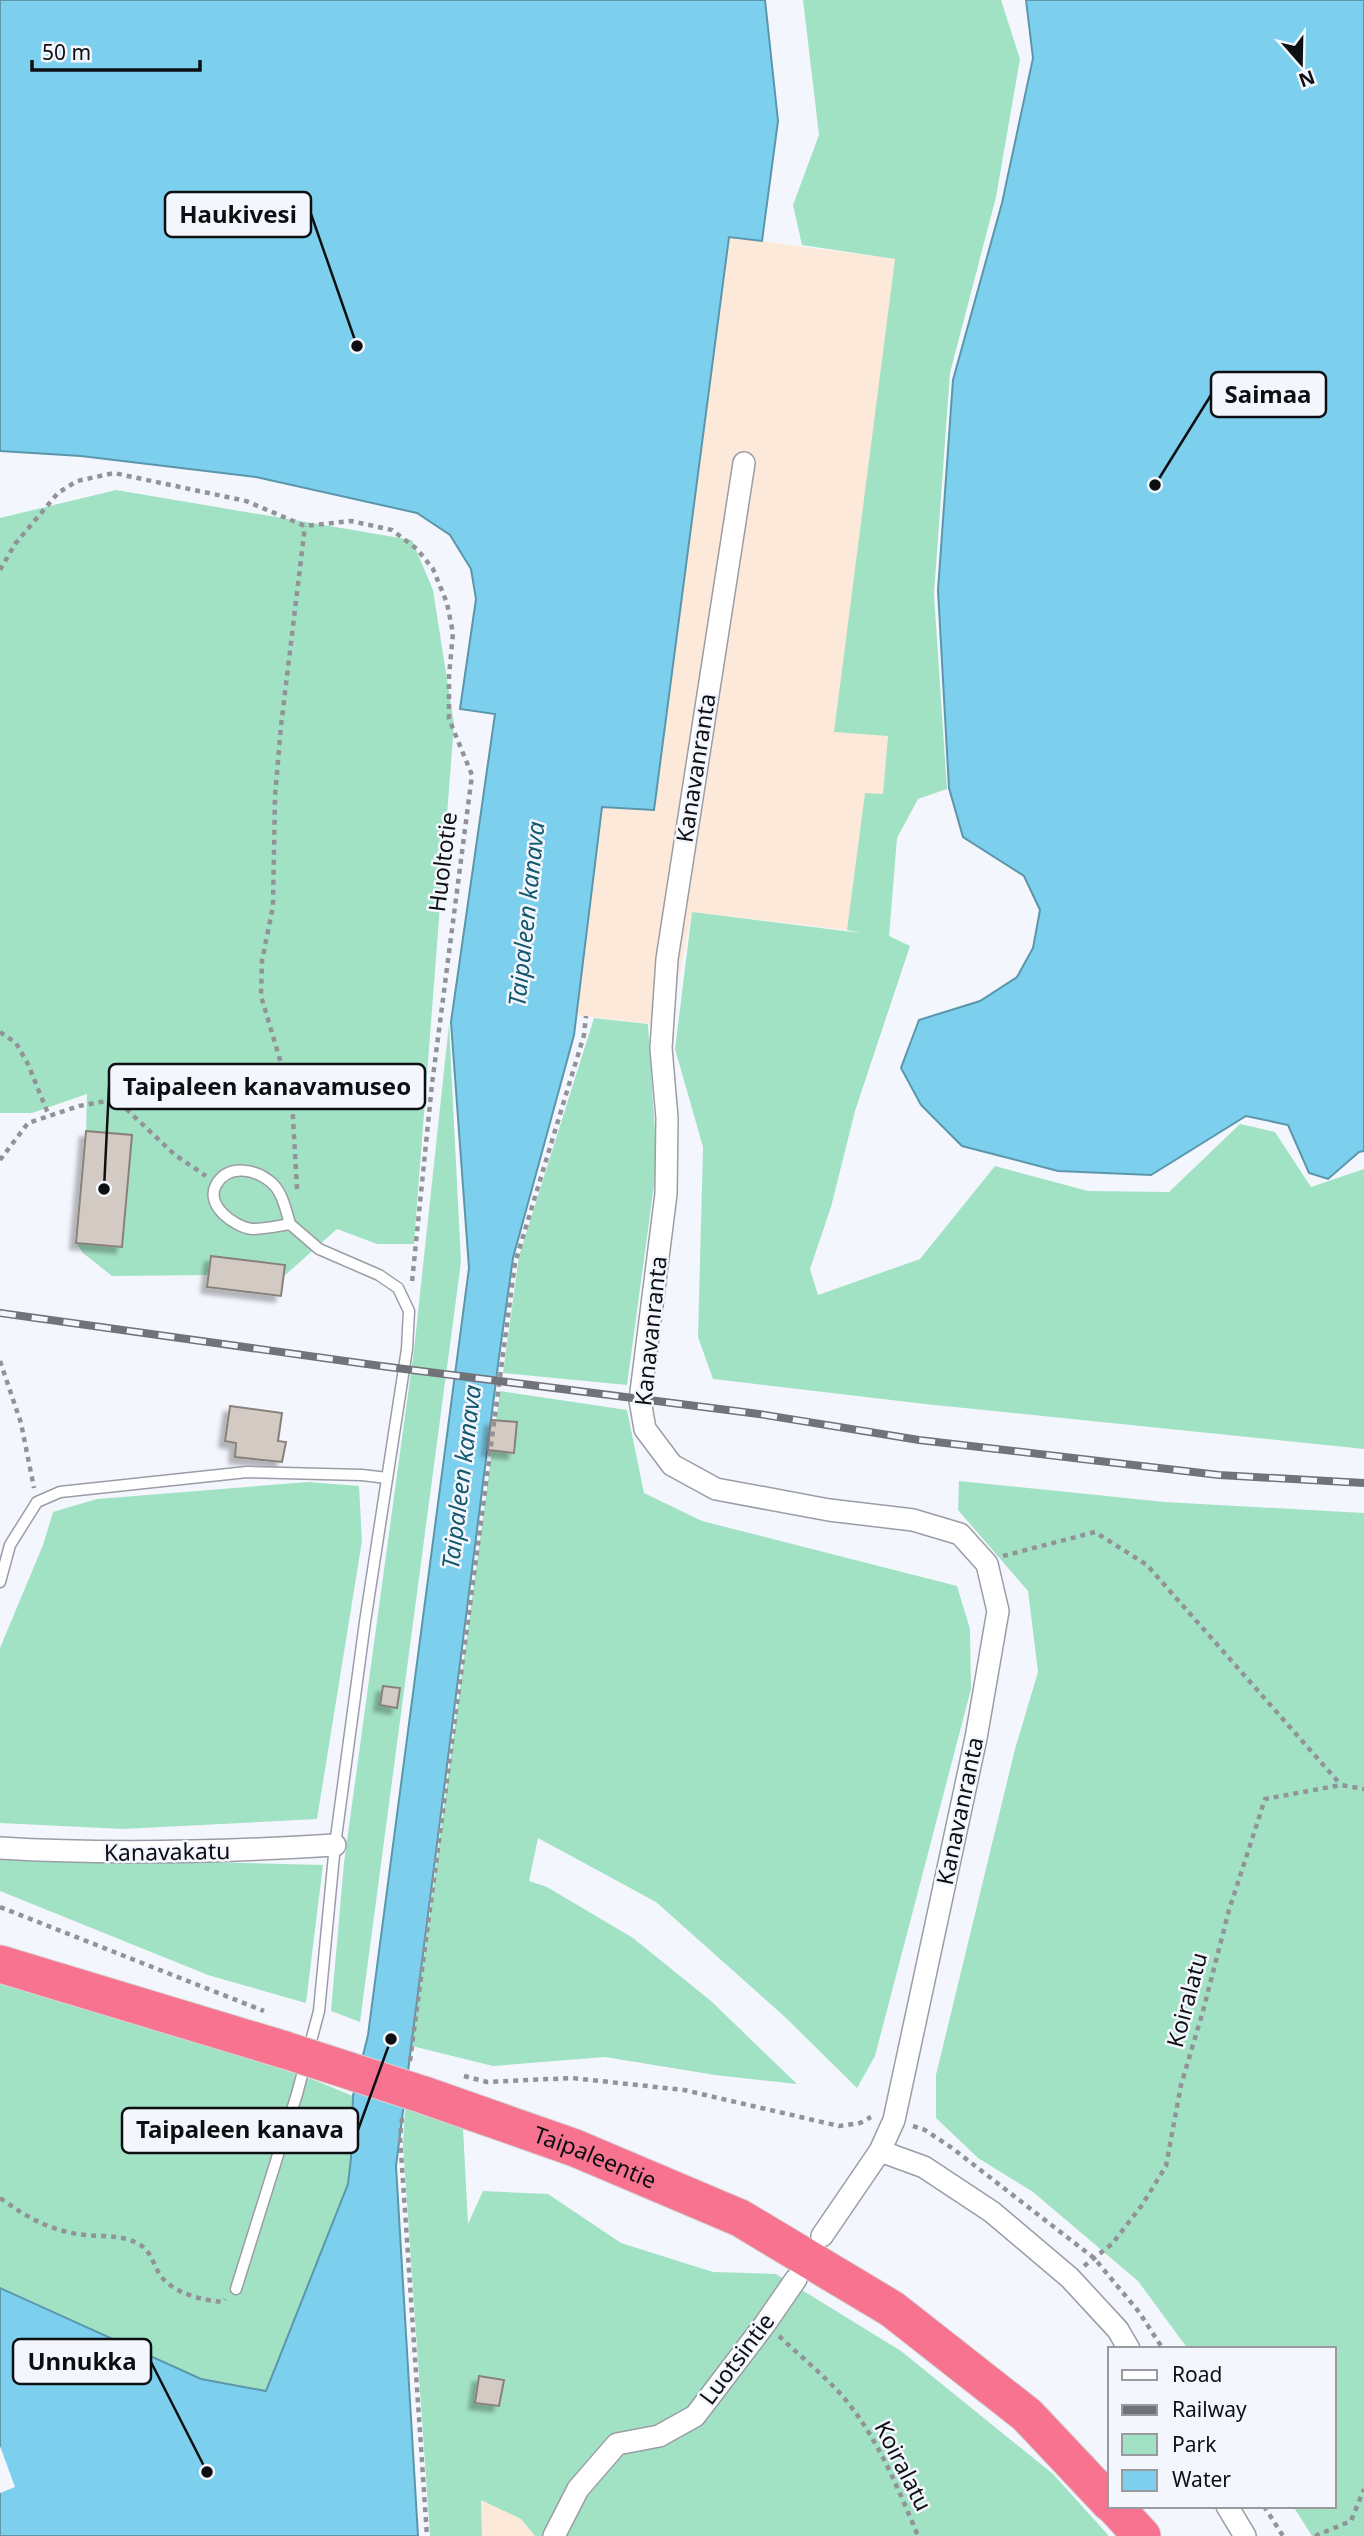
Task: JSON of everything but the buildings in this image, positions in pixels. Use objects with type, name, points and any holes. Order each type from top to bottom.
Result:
[{"type":"highway","name":"Taipaleentie","points":[[0,1964],[412,2091],[575,2148],[752,2225],[902,2317],[1027,2415],[1108,2500]]},
{"type":"highway","name":"Taipaleentie","points":[[1116,2508],[1142,2536]]},
{"type":"street","name":"Kanavanranta","points":[[744,463],[667,958],[661,1048],[667,1118],[666,1194],[640,1399],[645,1429],[672,1465],[716,1489],[829,1510],[913,1520],[960,1534],[987,1564],[998,1611],[976,1738],[894,2120],[880,2151]]},
{"type":"street","name":"Kanavakatu","points":[[0,1848],[72,1853],[212,1853],[335,1845]]},
{"type":"street","points":[[822,2236],[880,2151],[924,2167],[992,2213],[1070,2278],[1118,2330],[1128,2347]]},
{"type":"street","name":"Luotsintie","points":[[554,2536],[578,2489],[617,2444],[659,2436],[695,2416],[796,2279]]},
{"type":"street","points":[[1228,2508],[1245,2536]]},
{"type":"lane","points":[[236,2289],[297,2094],[319,2011],[335,1845],[407,1349],[409,1311],[398,1288],[379,1275],[320,1250],[290,1224],[284,1202],[273,1184],[245,1169],[229,1172],[216,1183],[213,1194],[215,1204],[235,1222],[249,1228],[290,1224]]},
{"type":"lane","points":[[0,1582],[10,1545],[37,1502],[60,1492],[247,1472],[387,1478]]},
{"type":"path","points":[[0,570],[15,544],[58,493],[77,481],[114,473],[246,500],[305,526],[281,726],[275,796],[273,906],[262,961],[261,996],[292,1100],[295,1179],[299,1200]]},
{"type":"path","name":"Huoltotie","points":[[305,526],[352,521],[392,530],[417,549],[433,569],[447,603],[453,633],[449,719],[471,775],[432,1084],[409,1311]]},
{"type":"path","points":[[427,2536],[400,2137],[412,2091],[515,1263],[583,1035],[586,1016]]},
{"type":"path","points":[[0,1032],[16,1043],[28,1064],[49,1116]]},
{"type":"path","points":[[0,1160],[28,1123],[79,1106],[106,1101],[122,1105],[175,1155],[216,1183]]},
{"type":"path","points":[[0,1361],[21,1423],[37,1502]]},
{"type":"path","points":[[999,1557],[1095,1532],[1147,1565],[1341,1785]]},
{"type":"path","name":"Koiralatu","points":[[1070,2278],[1112,2244],[1142,2205],[1166,2166],[1181,2085],[1229,1910],[1265,1799],[1341,1785],[1364,1789]]},
{"type":"path","points":[[0,1907],[266,2011]]},
{"type":"path","points":[[462,2075],[486,2082],[572,2078],[684,2090],[839,2126],[860,2123],[874,2116],[925,2130],[1094,2258],[1139,2312],[1162,2347]]},
{"type":"path","points":[[0,2198],[34,2222],[75,2234],[122,2238],[136,2242],[151,2254],[160,2275],[173,2288],[210,2301],[222,2302],[236,2289]]},
{"type":"path","name":"Koiralatu","points":[[765,2324],[827,2381],[860,2419],[885,2461],[918,2536]]},
{"type":"path","points":[[1315,2536],[1351,2521],[1364,2489]]},
{"type":"path","points":[[1265,2508],[1283,2536]]},
{"type":"shaded area","points":[[729,237],[896,259],[835,732],[888,735],[883,795],[865,793],[847,930],[692,912],[669,1026],[576,1015],[602,806],[654,810]]},
{"type":"shaded area","points":[[481,2500],[521,2519],[535,2536],[482,2536]]},
{"type":"green space","points":[[803,0],[1001,0],[1020,59],[996,197],[950,373],[934,594],[947,789],[918,799],[897,838],[889,936],[910,946],[855,1111],[831,1207],[810,1269],[818,1295],[920,1259],[995,1166],[1088,1191],[1169,1192],[1240,1124],[1275,1132],[1311,1187],[1364,1169],[1364,1449],[925,1404],[713,1379],[698,1337],[703,1147],[675,1049],[692,912],[861,933],[847,930],[865,793],[883,794],[888,736],[834,732],[895,259],[802,245],[793,205],[819,135]]},
{"type":"green space","points":[[116,490],[412,540],[433,590],[454,724],[414,1244],[377,1244],[337,1229],[283,1277],[284,1265],[212,1256],[209,1275],[112,1276],[83,1253],[76,1243],[132,1135],[86,1131],[87,1094],[32,1113],[0,1113],[0,518]]},
{"type":"green space","points":[[594,1018],[648,1024],[657,1163],[627,1385],[503,1373],[519,1256]]},
{"type":"green space","points":[[449,1024],[461,1262],[360,2022],[331,2011],[344,1863],[414,1350]]},
{"type":"green space","points":[[500,1391],[627,1410],[644,1493],[702,1521],[957,1586],[970,1629],[971,1689],[875,2056],[857,2088],[786,2018],[656,1902],[538,1838],[529,1881],[547,1887],[633,1938],[711,2001],[797,2084],[715,2075],[605,2057],[493,2066],[412,2046]]},
{"type":"green space","points":[[959,1481],[1165,1502],[1364,1513],[1364,2536],[1312,2536],[1294,2508],[1336,2508],[1336,2347],[1187,2347],[1138,2281],[1033,2192],[978,2158],[936,2118],[936,2075],[1015,1749],[1038,1672],[1028,1591],[958,1510]]},
{"type":"green space","points":[[308,1482],[359,1486],[362,1541],[317,1819],[123,1829],[0,1823],[0,1648],[43,1545],[53,1512],[97,1499]]},
{"type":"green space","points":[[0,1857],[323,1865],[306,2003],[208,1975],[0,1891]]},
{"type":"green space","points":[[0,1983],[58,1997],[309,2078],[353,2096],[348,2184],[266,2391],[201,2379],[0,2288]]},
{"type":"green space","points":[[405,2108],[463,2128],[468,2224],[483,2191],[548,2194],[621,2243],[713,2272],[776,2274],[901,2351],[1053,2474],[1109,2536],[535,2536],[521,2519],[481,2500],[482,2536],[430,2536],[403,2145]]},
{"type":"water","points":[[0,0],[765,0],[778,121],[762,241],[729,237],[654,810],[602,807],[574,1035],[513,1258],[499,1357],[396,2166],[418,2536],[0,2536],[0,2288],[201,2379],[266,2391],[348,2184],[353,2096],[368,2035],[469,1268],[451,1022],[495,714],[460,709],[476,599],[471,569],[450,535],[417,513],[256,477],[81,456],[0,451]]},
{"type":"water","points":[[1026,0],[1364,0],[1364,1151],[1359,1152],[1328,1179],[1309,1173],[1288,1125],[1246,1116],[1151,1175],[1058,1171],[962,1146],[921,1105],[901,1068],[919,1020],[980,1001],[1017,977],[1033,948],[1040,910],[1024,876],[963,837],[949,788],[938,590],[953,380],[1002,203],[1033,58]]},
{"type":"pier","points":[[0,2446],[15,2487],[0,2493]]},
{"type":"railway","points":[[0,1313],[381,1366],[759,1414],[919,1440],[1219,1475],[1364,1483]]},
{"type":"place","name":"Haukivesi","points":[[357,346]]},
{"type":"place","name":"Saimaa","points":[[1155,485]]},
{"type":"place","name":"Taipaleen kanavamuseo","points":[[104,1189]]},
{"type":"place","name":"Taipaleen kanava","points":[[391,2039]]},
{"type":"place","name":"Unnukka","points":[[207,2472]]}]
